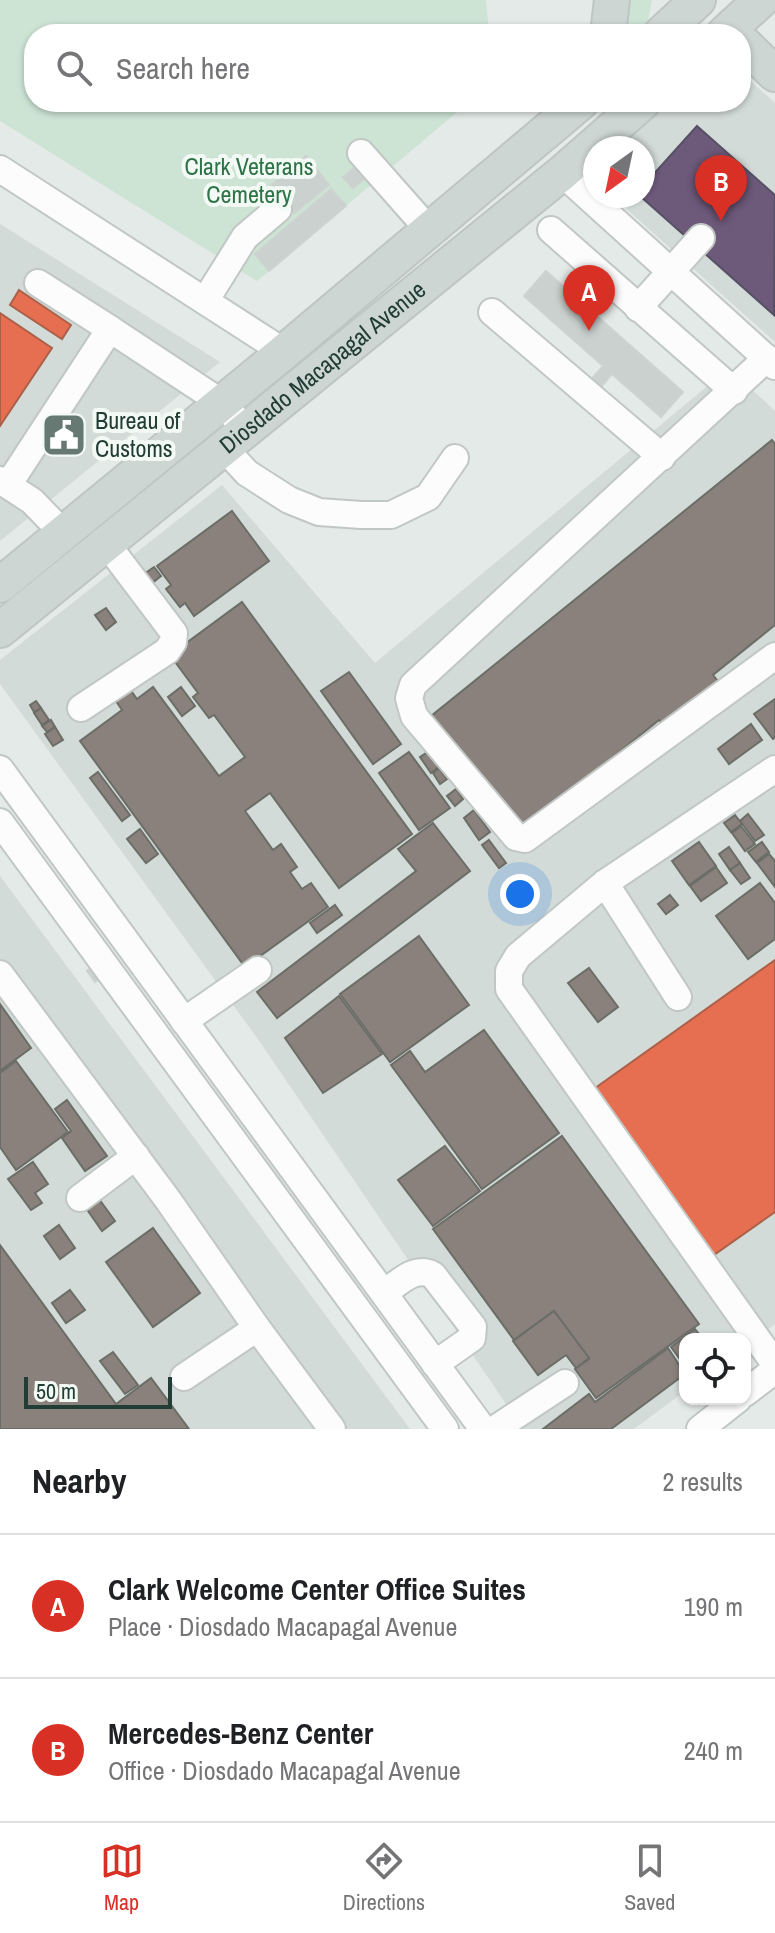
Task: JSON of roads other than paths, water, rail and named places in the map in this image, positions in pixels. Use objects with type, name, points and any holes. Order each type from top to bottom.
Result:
[{"type":"main road","points":[[609,24],[612,0]]},
{"type":"main road","points":[[672,24],[698,0],[721,24]]},
{"type":"main road","points":[[742,24],[764,0],[775,7]]},
{"type":"main road","points":[[751,52],[775,74]]},
{"type":"main road","points":[[529,147],[559,112]]},
{"type":"main road","name":"Diosdado Macapagal Avenue","points":[[0,585],[569,112]]},
{"type":"main road","name":"Diosdado Macapagal Avenue","points":[[0,630],[562,173],[632,112]]},
{"type":"street","points":[[361,153],[429,230]]},
{"type":"street","points":[[0,169],[284,352]]},
{"type":"street","points":[[562,173],[771,362],[734,391],[413,685],[409,698],[414,716],[516,837],[525,839],[775,656]]},
{"type":"street","points":[[205,301],[245,237],[278,209]]},
{"type":"street","points":[[551,230],[734,391]]},
{"type":"street","points":[[638,308],[701,238]]},
{"type":"street","points":[[38,283],[222,403],[247,473],[289,500],[319,512],[391,515],[428,497],[455,458]]},
{"type":"street","points":[[492,312],[662,457]]},
{"type":"street","points":[[64,534],[32,501],[4,483],[110,329]]},
{"type":"street","points":[[81,708],[167,651],[173,642],[174,633],[106,543]]},
{"type":"street","points":[[0,769],[483,1429]]},
{"type":"street","points":[[751,1388],[775,1367],[509,989],[509,971],[518,956],[605,883],[774,772]]},
{"type":"street","points":[[0,822],[445,1429]]},
{"type":"street","points":[[605,883],[678,997]]},
{"type":"street","points":[[184,1021],[258,970]]},
{"type":"street","points":[[0,974],[136,1156],[332,1429]]},
{"type":"street","points":[[80,1198],[136,1156]]},
{"type":"street","points":[[384,1293],[417,1271],[426,1271],[433,1275],[473,1327],[472,1338],[435,1364]]},
{"type":"street","points":[[184,1377],[257,1328]]},
{"type":"street","points":[[495,1429],[565,1383]]},
{"type":"street","points":[[700,1429],[730,1405]]},
{"type":"place","name":"Mercedes-Benz Center","points":[[721,221]]},
{"type":"place","name":"Clark Welcome Center Office Suites","points":[[589,331]]},
{"type":"place","name":"Bureau of Customs","points":[[64,435]]},
{"type":"park label","name":"Clark Veterans Cemetery","points":[[249,181]]}]
